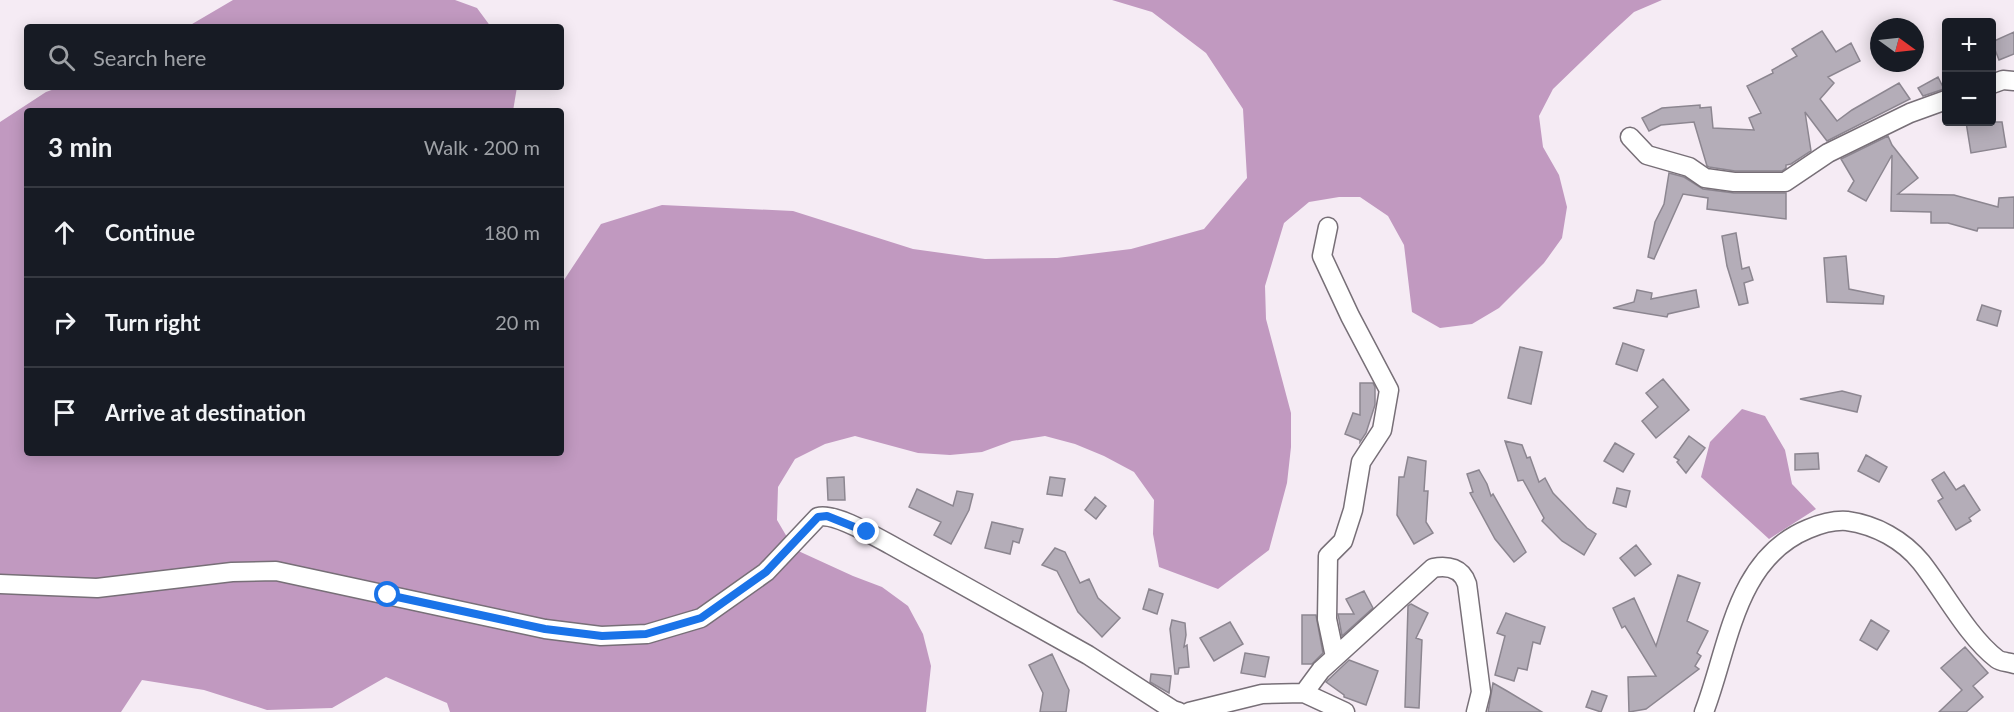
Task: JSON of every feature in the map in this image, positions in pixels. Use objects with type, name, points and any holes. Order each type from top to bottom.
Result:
[{"type":"street","points":[[1996,83],[2003,80],[2014,81]]},
{"type":"street","points":[[1630,137],[1647,155],[1689,167],[1705,178],[1734,183],[1785,182],[1828,153],[1910,114],[1942,102]]},
{"type":"street","points":[[1328,227],[1323,256],[1350,316],[1389,390],[1382,430],[1361,462],[1353,510],[1343,541],[1328,556],[1327,619],[1335,657]]},
{"type":"street","points":[[0,584],[97,588],[232,572],[276,571],[545,629],[602,636],[632,636],[701,618],[766,572],[818,517],[827,516],[867,532],[1057,638],[1168,709]]},
{"type":"street","points":[[1704,712],[1737,610],[1748,585],[1766,557],[1796,534],[1814,526],[1840,520],[1856,522],[1879,530],[1899,541],[1920,561],[1975,636],[1998,660],[2014,664]]},
{"type":"street","points":[[1304,693],[1321,670],[1433,568],[1451,567],[1461,573],[1467,584],[1481,692],[1476,712]]},
{"type":"street","points":[[1189,712],[1262,703],[1304,693],[1345,712]]},
{"type":"shaded area","points":[[233,0],[455,0],[477,8],[489,24],[192,24]]},
{"type":"shaded area","points":[[1112,0],[1662,0],[1634,12],[1553,89],[1539,116],[1543,147],[1559,175],[1567,207],[1562,238],[1544,263],[1499,308],[1472,324],[1440,328],[1412,312],[1404,245],[1388,216],[1360,197],[1339,197],[1309,202],[1284,223],[1265,286],[1266,319],[1291,413],[1291,447],[1287,483],[1269,550],[1218,589],[1159,567],[1153,534],[1154,500],[1134,472],[1104,456],[1075,444],[1045,436],[1012,441],[982,452],[950,455],[918,453],[855,436],[825,444],[795,459],[778,487],[777,520],[794,549],[882,587],[908,606],[923,634],[931,666],[926,712],[450,712],[447,703],[386,677],[332,708],[267,710],[204,690],[142,680],[121,712],[0,712],[0,122],[46,92],[52,90],[516,90],[514,108],[24,108],[24,456],[564,456],[564,280],[601,224],[662,205],[793,211],[913,249],[985,259],[1057,258],[1131,249],[1204,229],[1247,178],[1243,109],[1206,53],[1152,12]]},
{"type":"shaded area","points":[[1742,409],[1765,416],[1785,450],[1792,484],[1816,509],[1769,539],[1701,477],[1710,442]]},
{"type":"building","points":[[1822,31],[1836,52],[1851,43],[1860,61],[1828,77],[1834,83],[1820,99],[1837,121],[1899,83],[1910,99],[1827,141],[1805,112],[1811,151],[1786,165],[1782,171],[1735,171],[1709,167],[1694,122],[1661,125],[1649,131],[1642,118],[1662,108],[1700,105],[1700,108],[1711,107],[1713,128],[1754,130],[1749,118],[1761,113],[1747,86],[1773,73],[1772,70],[1797,56],[1792,49]]},
{"type":"building","points":[[2014,32],[2014,54],[1999,60],[1996,52],[1996,40]]},
{"type":"building","points":[[1938,77],[1942,85],[1942,90],[1923,96],[1918,88]]},
{"type":"building","points":[[1996,122],[2002,122],[2006,147],[1971,153],[1967,126],[1996,126]]},
{"type":"building","points":[[1888,136],[1892,145],[1918,178],[1898,194],[1954,195],[1998,207],[1999,198],[2014,197],[2014,228],[1978,228],[1977,231],[1948,223],[1931,223],[1931,212],[1891,211],[1892,155],[1866,201],[1848,191],[1854,181],[1841,159]]},
{"type":"building","points":[[1669,173],[1684,177],[1703,189],[1734,193],[1786,193],[1786,219],[1707,209],[1708,198],[1683,194],[1654,259],[1648,257],[1655,222],[1664,204]]},
{"type":"building","points":[[1736,233],[1742,269],[1749,267],[1753,280],[1744,283],[1748,303],[1739,305],[1727,266],[1722,236]]},
{"type":"building","points":[[1846,256],[1849,289],[1884,296],[1883,304],[1827,302],[1824,258]]},
{"type":"building","points":[[1637,290],[1652,293],[1651,299],[1696,290],[1699,307],[1668,314],[1667,317],[1613,308],[1634,302]]},
{"type":"building","points":[[1982,305],[2001,311],[1997,326],[1977,320]]},
{"type":"building","points":[[1623,343],[1644,350],[1637,371],[1616,364]]},
{"type":"building","points":[[1520,347],[1542,352],[1531,404],[1508,398]]},
{"type":"building","points":[[1663,379],[1689,410],[1656,438],[1642,421],[1658,407],[1646,393]]},
{"type":"building","points":[[1360,383],[1373,383],[1375,405],[1366,433],[1360,442],[1345,434],[1353,413],[1360,415]]},
{"type":"building","points":[[1842,391],[1861,396],[1857,412],[1800,399]]},
{"type":"building","points":[[1689,436],[1705,448],[1686,473],[1677,462],[1679,460],[1674,457]]},
{"type":"building","points":[[1505,441],[1522,445],[1527,458],[1530,457],[1539,482],[1545,478],[1553,493],[1587,528],[1596,534],[1584,555],[1562,541],[1542,521],[1544,518],[1523,480],[1518,481]]},
{"type":"building","points":[[1615,443],[1634,454],[1623,472],[1604,461]]},
{"type":"building","points":[[1818,453],[1819,469],[1795,470],[1795,454]]},
{"type":"building","points":[[1866,455],[1887,467],[1879,482],[1858,471]]},
{"type":"building","points":[[1408,457],[1426,461],[1424,491],[1428,491],[1426,522],[1433,533],[1414,544],[1397,515],[1399,477],[1404,477]]},
{"type":"building","points":[[1479,470],[1491,496],[1493,494],[1526,552],[1514,562],[1495,539],[1470,493],[1473,492],[1467,474]]},
{"type":"building","points":[[1944,472],[1956,490],[1964,485],[1980,510],[1969,518],[1971,521],[1956,530],[1938,501],[1943,498],[1932,480]]},
{"type":"building","points":[[844,477],[845,500],[828,500],[827,478]]},
{"type":"building","points":[[1050,477],[1065,479],[1062,496],[1047,494]]},
{"type":"building","points":[[1617,488],[1630,491],[1626,507],[1613,503]]},
{"type":"building","points":[[917,489],[953,506],[957,491],[973,494],[969,510],[951,544],[934,535],[941,522],[909,507]]},
{"type":"building","points":[[1095,497],[1106,506],[1096,519],[1085,510]]},
{"type":"building","points":[[992,522],[1023,529],[1019,543],[1013,541],[1010,554],[985,548]]},
{"type":"building","points":[[1636,545],[1651,564],[1635,576],[1620,558]]},
{"type":"building","points":[[1055,548],[1065,552],[1080,583],[1089,579],[1098,598],[1120,618],[1102,637],[1078,612],[1057,571],[1042,565]]},
{"type":"building","points":[[1678,575],[1700,583],[1687,621],[1708,631],[1697,653],[1701,656],[1695,666],[1699,669],[1646,709],[1629,712],[1628,677],[1656,676],[1625,626],[1622,628],[1613,608],[1634,598],[1656,646]]},
{"type":"building","points":[[1149,589],[1163,594],[1157,614],[1143,609]]},
{"type":"building","points":[[1364,591],[1373,608],[1342,636],[1338,614],[1354,614],[1346,599]]},
{"type":"building","points":[[1411,604],[1428,613],[1416,638],[1422,640],[1419,708],[1405,707],[1408,606]]},
{"type":"building","points":[[1506,613],[1545,627],[1540,644],[1533,642],[1527,670],[1518,668],[1514,681],[1495,675],[1505,636],[1497,633]]},
{"type":"building","points":[[1302,615],[1316,615],[1323,653],[1312,664],[1302,664]]},
{"type":"building","points":[[1172,620],[1185,623],[1184,647],[1187,645],[1189,667],[1179,668],[1178,674],[1175,674],[1170,629]]},
{"type":"building","points":[[1871,620],[1889,631],[1877,650],[1860,640]]},
{"type":"building","points":[[1230,622],[1243,644],[1214,661],[1200,638]]},
{"type":"building","points":[[1965,647],[1988,673],[1973,686],[1983,697],[1966,712],[1939,712],[1962,690],[1941,668]]},
{"type":"building","points":[[1245,653],[1269,657],[1265,677],[1241,673]]},
{"type":"building","points":[[1052,654],[1069,690],[1066,712],[1040,712],[1043,693],[1029,665]]},
{"type":"building","points":[[1349,660],[1378,671],[1366,705],[1344,697],[1326,682]]},
{"type":"building","points":[[1151,674],[1171,676],[1169,693],[1150,682]]},
{"type":"building","points":[[1493,683],[1507,691],[1542,712],[1488,712]]},
{"type":"building","points":[[1592,691],[1607,696],[1601,712],[1586,707]]},
{"type":"route","points":[[388,595],[545,629],[602,636],[632,636],[701,618],[766,572],[822,515],[867,532]]}]
